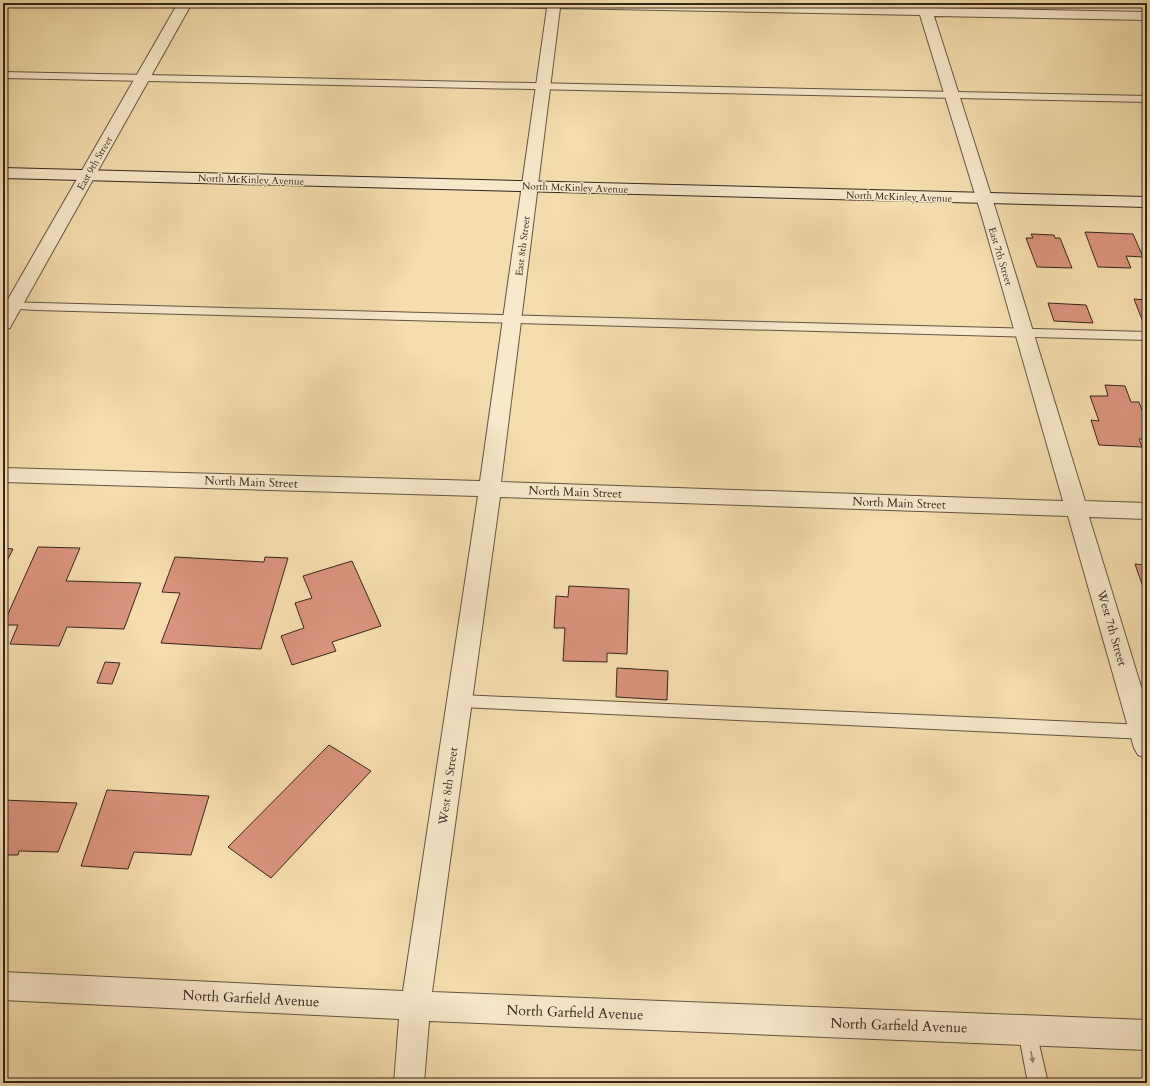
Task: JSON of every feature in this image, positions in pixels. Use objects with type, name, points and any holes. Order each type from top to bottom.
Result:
[{"type":"street","name":"East 9th Street","points":[[3,324],[8,305],[87,175],[185,3]]},
{"type":"street","points":[[507,3],[925,7],[1147,16]]},
{"type":"street","name":"East 8th Street","points":[[490,489],[554,4]]},
{"type":"street","name":"East 7th Street","points":[[925,7],[1077,509]]},
{"type":"street","name":"North McKinley Avenue","points":[[3,172],[1147,202]]},
{"type":"street","name":"North Main Street","points":[[3,475],[490,489],[1147,512]]},
{"type":"street","name":"West 8th Street","points":[[409,1083],[416,1006],[490,489]]},
{"type":"street","name":"West 7th Street","points":[[1077,509],[1145,738]]},
{"type":"street","name":"North Garfield Avenue","points":[[3,986],[416,1006],[1027,1030],[1146,1040]]},
{"type":"lane","points":[[3,75],[1147,99]]},
{"type":"lane","points":[[8,305],[1147,336]]},
{"type":"lane","points":[[460,701],[1145,738]]},
{"type":"lane","points":[[1027,1030],[1038,1083]]},
{"type":"building","points":[[1085,232],[1133,234],[1143,257],[1126,256],[1131,268],[1098,267]]},
{"type":"building","points":[[1031,234],[1054,235],[1055,238],[1060,238],[1072,268],[1037,267],[1026,238],[1033,238]]},
{"type":"building","points":[[1134,299],[1147,300],[1147,322],[1143,322]]},
{"type":"building","points":[[1048,303],[1086,305],[1093,323],[1054,321]]},
{"type":"building","points":[[1105,385],[1125,386],[1131,402],[1139,402],[1147,423],[1147,439],[1139,439],[1142,447],[1099,445],[1091,420],[1099,421],[1090,396],[1108,396]]},
{"type":"building","points":[[38,547],[80,548],[66,581],[141,583],[124,629],[67,627],[59,646],[10,644],[18,625],[3,625]]},
{"type":"building","points":[[3,548],[13,549],[3,569]]},
{"type":"building","points":[[175,557],[264,562],[265,557],[288,558],[261,649],[161,643],[180,593],[162,592]]},
{"type":"building","points":[[352,561],[381,626],[332,642],[336,651],[292,665],[281,636],[304,628],[295,603],[312,598],[303,576]]},
{"type":"building","points":[[1135,564],[1147,565],[1147,590],[1144,590]]},
{"type":"building","points":[[569,586],[629,589],[627,654],[607,653],[607,662],[563,661],[565,628],[554,628],[556,596],[568,597]]},
{"type":"building","points":[[105,662],[120,663],[112,684],[97,683]]},
{"type":"building","points":[[617,668],[668,671],[667,700],[616,697]]},
{"type":"building","points":[[329,745],[371,771],[271,878],[228,847]]},
{"type":"building","points":[[107,790],[209,796],[191,855],[134,852],[128,869],[81,866]]},
{"type":"building","points":[[3,800],[77,803],[58,852],[19,851],[18,855],[3,855]]}]
